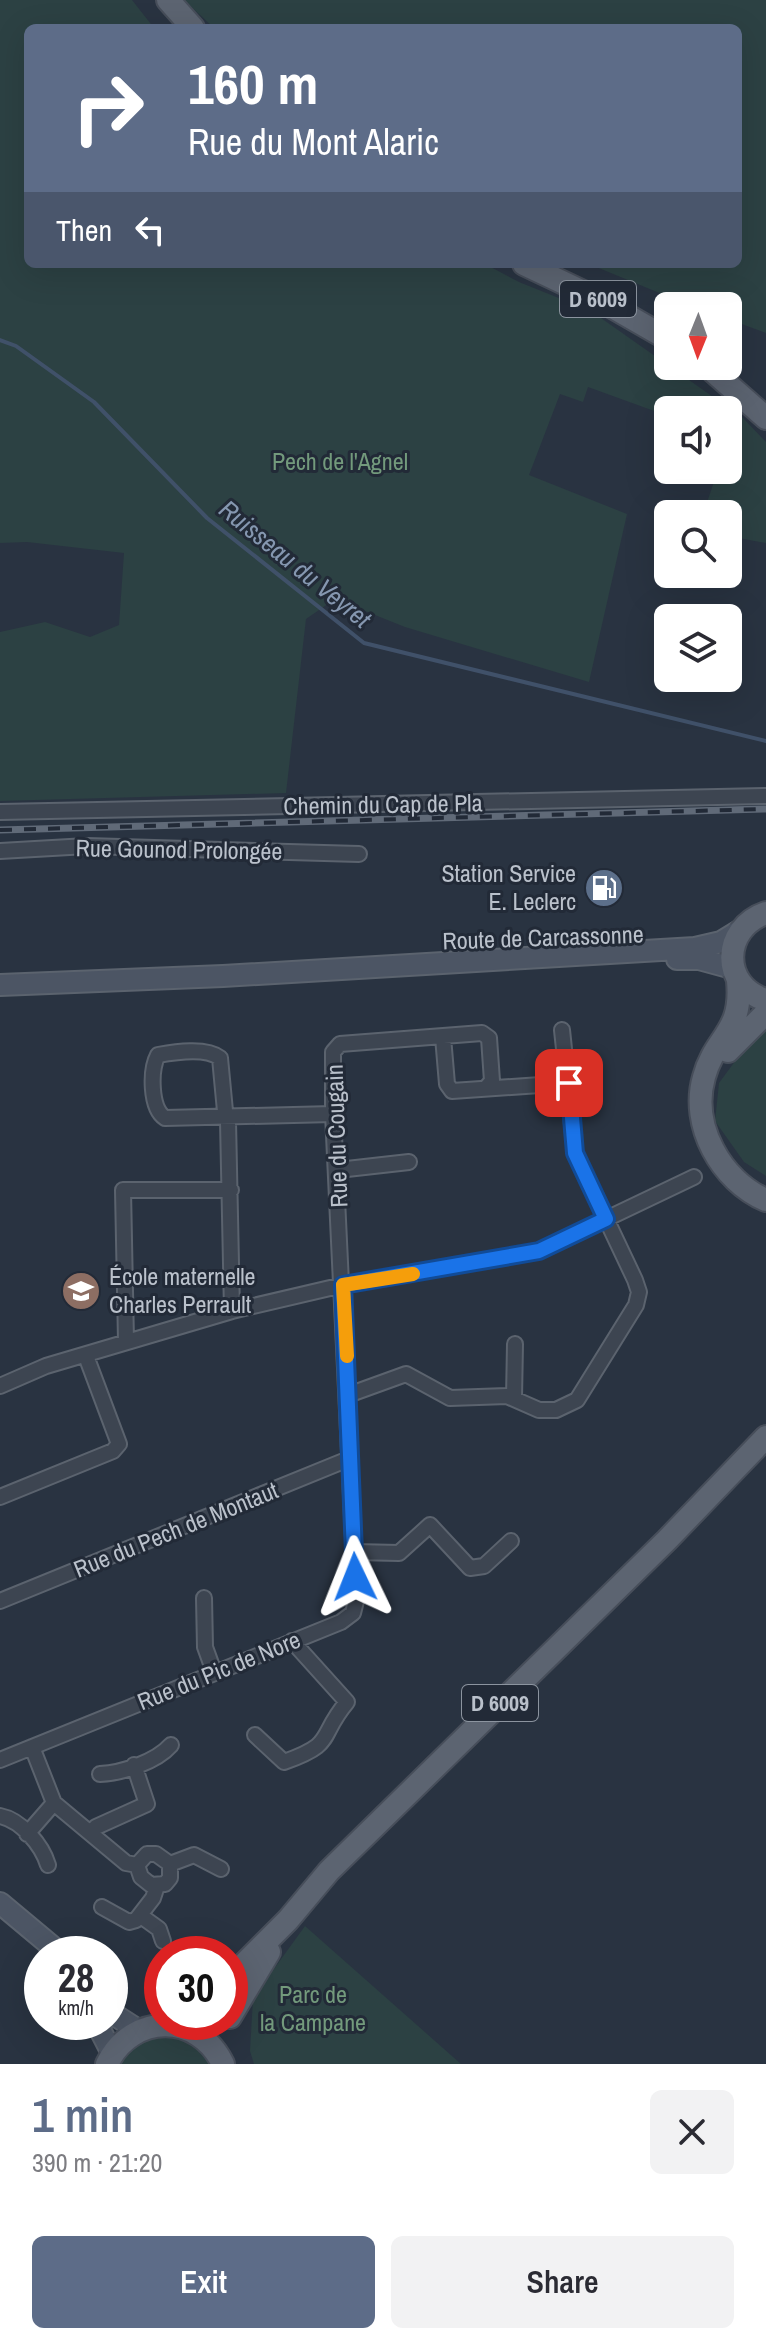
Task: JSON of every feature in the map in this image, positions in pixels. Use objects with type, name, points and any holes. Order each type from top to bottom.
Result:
[{"type":"main road","points":[[155,0],[176,24]]},
{"type":"main road","points":[[168,0],[189,24]]},
{"type":"main road","name":"D 6009","points":[[532,268],[602,301],[654,331]]},
{"type":"main road","name":"D 6009","points":[[556,268],[654,319]]},
{"type":"main road","points":[[723,380],[766,418]]},
{"type":"main road","points":[[740,380],[766,402]]},
{"type":"main road","points":[[766,913],[739,931],[733,942],[737,1016],[709,1064],[703,1093],[703,1125],[709,1144],[735,1179],[766,1200]]},
{"type":"main road","name":"Route de Carcassonne","points":[[353,969],[695,948],[721,942],[739,931]]},
{"type":"main road","name":"Route de Carcassonne","points":[[0,985],[688,958],[735,974]]},
{"type":"main road","points":[[735,974],[746,990],[766,1000]]},
{"type":"main road","points":[[703,1093],[736,1041],[766,1013]]},
{"type":"main road","points":[[735,1179],[766,1189]]},
{"type":"main road","points":[[717,1490],[766,1425]]},
{"type":"main road","name":"D 6009","points":[[248,1960],[288,1920],[329,1871],[717,1490],[766,1437]]},
{"type":"main road","points":[[0,1903],[39,1936]]},
{"type":"main road","name":"D 6009","points":[[248,1988],[288,1920]]},
{"type":"main road","points":[[128,2024],[138,2030]]},
{"type":"main road","points":[[102,2040],[109,2059],[138,2030],[144,2029]]},
{"type":"main road","points":[[205,2040],[222,2061]]},
{"type":"main road","name":"D 6009","points":[[222,2061],[226,2040]]},
{"type":"street","name":"Chemin du Cap de Pla","points":[[0,812],[766,796]]},
{"type":"street","name":"Rue Gounod Prolongée","points":[[0,851],[87,846],[359,854]]},
{"type":"street","points":[[348,1395],[406,1374],[450,1398],[514,1398],[547,1410],[568,1406],[577,1400],[636,1305],[639,1292],[635,1280],[575,1153],[562,1030]]},
{"type":"street","name":"Rue du Cougain","points":[[343,1285],[333,1114],[333,1052],[340,1044],[482,1033],[489,1038],[492,1081],[485,1089]]},
{"type":"street","points":[[443,1037],[447,1084],[452,1091],[569,1083]]},
{"type":"street","points":[[232,1311],[231,1190],[226,1116],[220,1058],[212,1052],[158,1055],[153,1063],[158,1113],[165,1118],[226,1116],[333,1114]]},
{"type":"street","points":[[338,1170],[409,1162]]},
{"type":"street","points":[[0,1386],[46,1366],[232,1311],[343,1285],[539,1251],[694,1177]]},
{"type":"street","points":[[126,1341],[123,1190],[231,1190]]},
{"type":"street","name":"Rue du Pic de Nore","points":[[0,1760],[341,1622],[353,1613],[354,1552],[343,1285]]},
{"type":"street","points":[[514,1398],[515,1344]]},
{"type":"street","points":[[0,1497],[113,1451],[119,1444],[86,1356]]},
{"type":"street","name":"Rue du Pech de Montaut","points":[[0,1601],[351,1458]]},
{"type":"street","points":[[354,1552],[399,1553],[430,1525],[470,1568],[484,1566],[511,1541]]},
{"type":"street","points":[[204,1598],[205,1647],[214,1672]]},
{"type":"street","points":[[255,1735],[284,1762],[311,1752],[327,1741],[335,1717],[347,1702],[292,1641]]},
{"type":"street","points":[[100,1774],[163,1754],[171,1745]]},
{"type":"street","points":[[32,1747],[54,1803],[126,1863],[137,1865]]},
{"type":"street","points":[[91,1833],[96,1827],[147,1804],[134,1765]]},
{"type":"street","points":[[27,1834],[54,1803]]},
{"type":"street","points":[[0,1816],[11,1818],[27,1834],[44,1853],[48,1865]]},
{"type":"street","points":[[137,1865],[147,1854],[156,1854],[170,1864]]},
{"type":"street","points":[[170,1864],[194,1855],[221,1869]]},
{"type":"street","points":[[102,1907],[129,1922],[141,1916],[157,1886],[170,1878],[170,1864]]},
{"type":"street","points":[[137,1865],[141,1877],[157,1886]]},
{"type":"street","points":[[141,1916],[159,1929],[161,1936]]},
{"type":"green space","name":"Pech de l'Agnel","points":[[0,0],[132,0],[151,24],[24,24],[24,268],[493,268],[591,311],[654,355],[654,380],[689,380],[712,396],[654,396],[654,411],[588,387],[583,402],[560,394],[529,475],[627,514],[589,682],[405,627],[335,599],[306,619],[286,793],[0,801],[0,632],[45,622],[90,637],[119,625],[124,553],[27,542],[0,543]]},
{"type":"green space","points":[[184,0],[766,0],[766,333],[742,324],[742,292],[657,292],[599,268],[742,268],[742,24],[210,24]]},
{"type":"green space","points":[[742,417],[766,442],[766,543],[742,539],[742,500],[708,500],[713,484],[742,484]]},
{"type":"green space","points":[[766,1019],[766,1176],[744,1162],[715,1121],[719,1083]]},
{"type":"green space","name":"Parc de la Campane","points":[[305,1926],[461,2064],[254,2064],[250,2051],[253,1998]]},
{"type":"green space","points":[[187,2040],[215,2064],[115,2064],[135,2041]]},
{"type":"waterway","name":"Ruisseau du Veyret","points":[[0,340],[16,346],[94,402],[207,518],[364,643],[766,741]]},
{"type":"railway","points":[[0,830],[766,809]]},
{"type":"slow traffic","points":[[347,1356],[343,1285],[413,1274]]},
{"type":"place","name":"Station Service E. Leclerc","points":[[604,888]]},
{"type":"place","name":"École maternelle Charles Perrault","points":[[81,1291]]},
{"type":"route","points":[[355,1577],[343,1285],[490,1262],[539,1251],[606,1219],[575,1153],[569,1083]]}]
